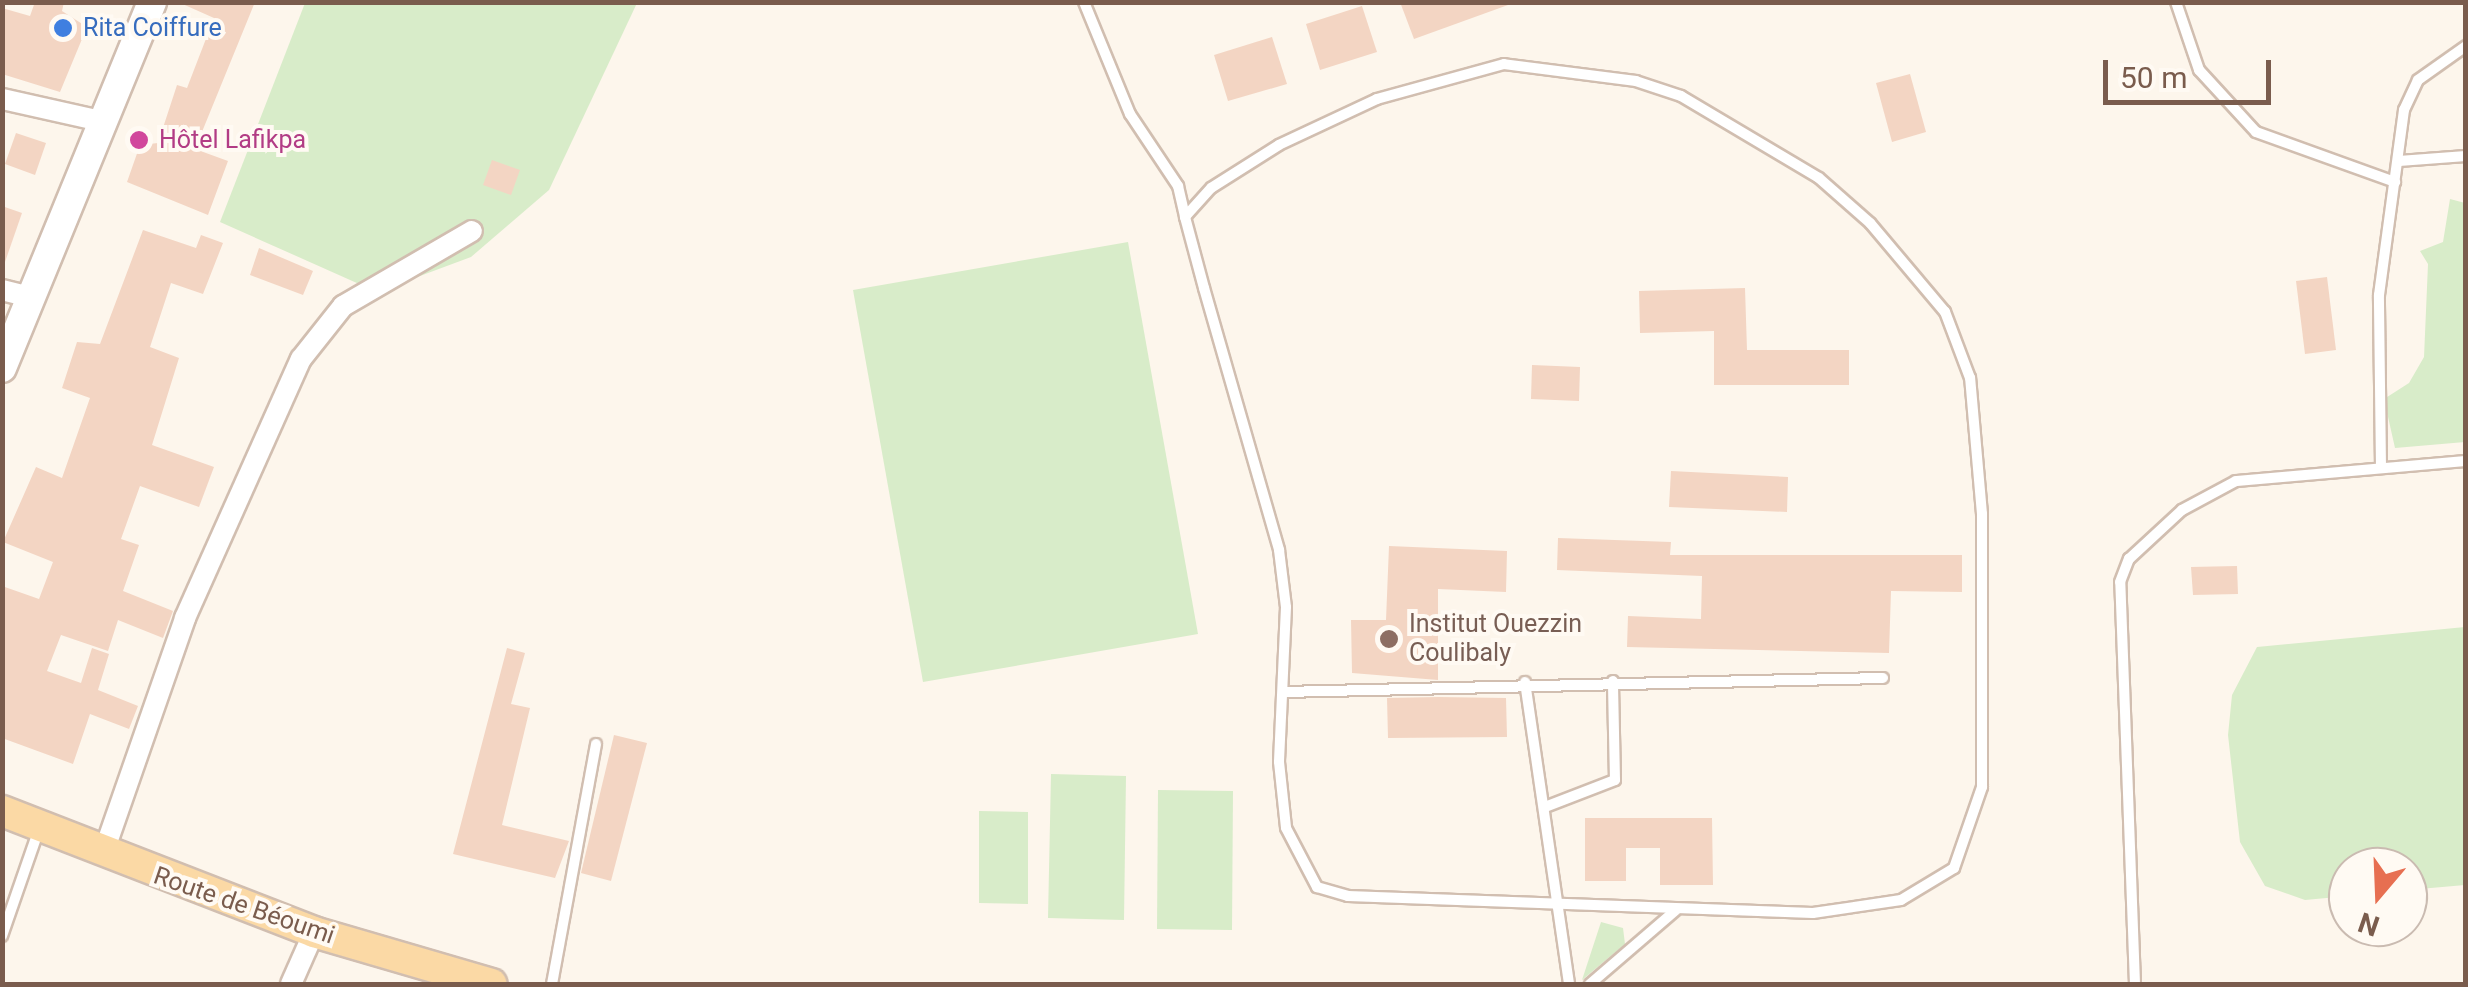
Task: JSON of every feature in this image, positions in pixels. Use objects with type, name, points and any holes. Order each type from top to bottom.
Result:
[{"type":"main road","name":"Route de Béoumi","points":[[2,811],[103,854],[314,932],[492,984]]},
{"type":"street","points":[[2,368],[152,2]]},
{"type":"street","points":[[2,99],[106,122]]},
{"type":"street","points":[[103,854],[186,618],[301,360],[343,306],[472,230]]},
{"type":"street","points":[[2,290],[31,296]]},
{"type":"street","points":[[291,984],[314,932]]},
{"type":"lane","points":[[1084,2],[1130,114],[1178,186],[1186,217],[1279,550],[1286,828],[1317,887],[1348,896],[1562,906],[1868,909],[1920,892],[1964,854],[1982,787],[1982,514],[1970,378],[1945,312],[1870,223],[1755,133],[1681,96],[1564,69],[1504,64],[1377,100],[1240,166],[1186,217]]},
{"type":"lane","points":[[2176,2],[2199,70],[2256,132],[2395,182]]},
{"type":"lane","points":[[2380,468],[2379,294],[2404,110],[2418,80],[2466,46]]},
{"type":"lane","points":[[2398,162],[2466,156]]},
{"type":"lane","points":[[2135,984],[2120,582],[2129,559],[2182,510],[2236,481],[2466,461]]},
{"type":"lane","points":[[1283,692],[1524,682],[1883,678]]},
{"type":"lane","points":[[1546,807],[1615,780],[1613,681]]},
{"type":"lane","points":[[1524,682],[1562,906],[1568,984]]},
{"type":"lane","points":[[552,984],[596,744]]},
{"type":"lane","points":[[2,936],[40,828]]},
{"type":"lane","points":[[1590,984],[1677,910]]},
{"type":"green space","points":[[305,3],[637,3],[549,190],[471,257],[377,292],[220,222]]},
{"type":"green space","points":[[2450,199],[2465,203],[2465,442],[2395,448],[2384,399],[2409,383],[2424,357],[2428,264],[2420,251],[2443,242]]},
{"type":"green space","points":[[1128,242],[1198,634],[923,682],[853,290]]},
{"type":"green space","points":[[2465,627],[2465,885],[2428,888],[2428,847],[2328,847],[2328,898],[2305,900],[2265,886],[2240,842],[2228,735],[2232,695],[2257,647]]},
{"type":"green space","points":[[1051,774],[1126,776],[1124,920],[1048,918]]},
{"type":"green space","points":[[1158,790],[1233,791],[1232,930],[1157,929]]},
{"type":"green space","points":[[979,811],[1028,812],[1028,904],[979,903]]},
{"type":"green space","points":[[1601,922],[1623,928],[1625,944],[1582,980]]},
{"type":"building","points":[[35,2],[64,2],[62,11],[87,27],[60,92],[2,74],[2,8],[30,16]]},
{"type":"building","points":[[178,2],[255,2],[195,149],[228,161],[208,215],[127,182],[140,145],[158,143],[177,85],[187,88],[214,18]]},
{"type":"building","points":[[1400,2],[1507,2],[1508,5],[1414,39]]},
{"type":"building","points":[[1362,6],[1377,52],[1320,70],[1306,24]]},
{"type":"building","points":[[1272,37],[1287,84],[1228,101],[1214,55]]},
{"type":"building","points":[[1910,74],[1926,132],[1892,142],[1876,83]]},
{"type":"building","points":[[16,133],[46,143],[35,175],[5,164]]},
{"type":"building","points":[[492,160],[520,170],[511,195],[483,185]]},
{"type":"building","points":[[2,206],[22,213],[5,262],[2,261]]},
{"type":"building","points":[[143,230],[196,248],[201,235],[223,243],[203,294],[171,283],[150,347],[179,358],[152,445],[214,467],[199,507],[140,486],[121,539],[139,545],[123,591],[173,611],[163,638],[118,620],[108,651],[61,635],[47,671],[81,683],[92,648],[109,654],[98,690],[138,706],[129,729],[90,714],[73,764],[2,738],[2,586],[39,599],[53,562],[3,542],[36,467],[62,478],[90,398],[62,388],[77,342],[100,344]]},
{"type":"building","points":[[259,248],[313,271],[303,295],[250,275]]},
{"type":"building","points":[[2327,277],[2336,350],[2305,354],[2296,281]]},
{"type":"building","points":[[1745,288],[1747,350],[1849,350],[1849,385],[1714,385],[1714,331],[1640,333],[1639,291]]},
{"type":"building","points":[[1532,365],[1580,367],[1579,401],[1531,399]]},
{"type":"building","points":[[1671,471],[1788,477],[1787,512],[1669,507]]},
{"type":"building","points":[[1558,538],[1671,542],[1670,555],[1962,555],[1962,592],[1891,591],[1889,653],[1627,647],[1628,616],[1701,619],[1702,576],[1557,570]]},
{"type":"building","points":[[1389,546],[1507,551],[1506,592],[1438,589],[1438,680],[1352,673],[1351,620],[1386,620]]},
{"type":"building","points":[[2237,566],[2238,594],[2193,595],[2191,567]]},
{"type":"building","points":[[507,648],[525,653],[511,704],[530,708],[502,825],[569,841],[555,878],[453,854]]},
{"type":"building","points":[[1387,698],[1506,698],[1507,737],[1388,738]]},
{"type":"building","points":[[614,735],[647,743],[611,881],[581,873]]},
{"type":"building","points":[[1585,818],[1712,818],[1713,885],[1660,885],[1660,848],[1626,848],[1626,881],[1585,881]]},
{"type":"place","name":"Rita Coiffure","points":[[63,28]]},
{"type":"place","name":"Hôtel Lafikpa","points":[[139,140]]},
{"type":"place","name":"Institut Ouezzin Coulibaly","points":[[1389,639]]}]
